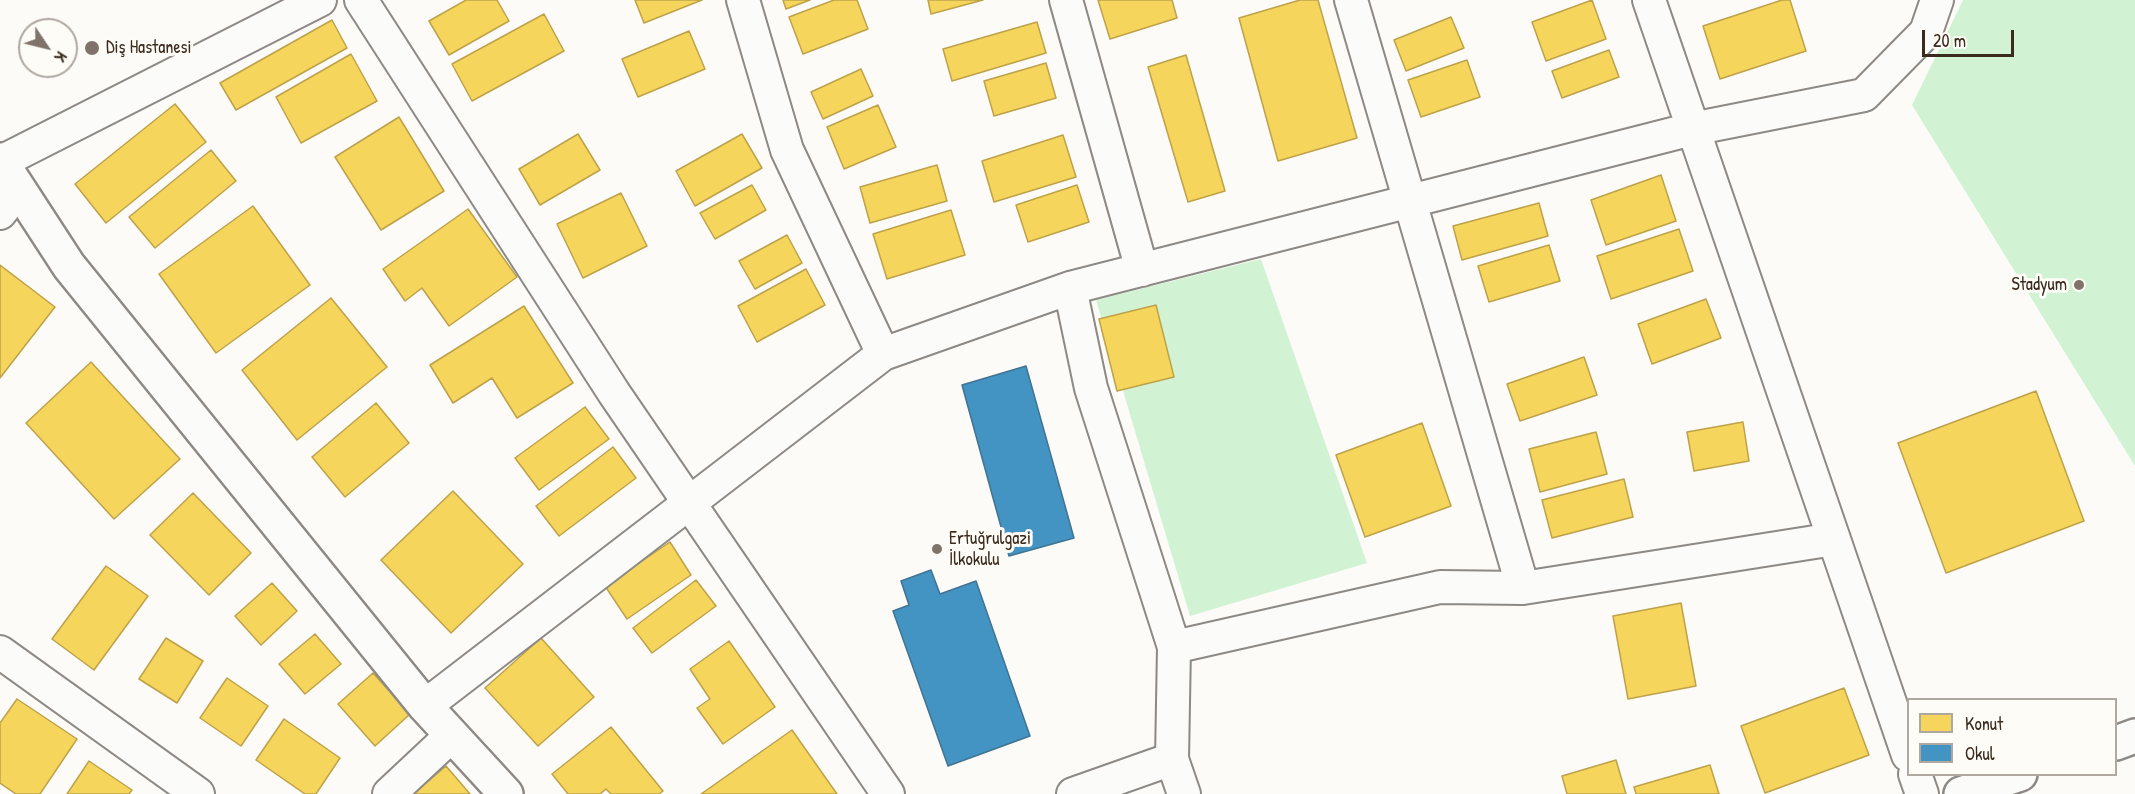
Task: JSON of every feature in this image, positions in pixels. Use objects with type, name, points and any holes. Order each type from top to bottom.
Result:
[{"type":"street","points":[[320,0],[5,181],[69,266],[425,705],[506,794]]},
{"type":"street","points":[[361,0],[614,393],[888,794]]},
{"type":"street","points":[[743,0],[787,150],[883,354]]},
{"type":"street","points":[[1066,0],[1142,270]]},
{"type":"street","points":[[1352,0],[1523,588]]},
{"type":"street","points":[[1649,0],[1907,751]]},
{"type":"street","points":[[425,705],[883,354],[1070,288],[1692,129],[1864,95],[1926,32],[1937,0]]},
{"type":"street","points":[[1070,288],[1091,388],[1174,647],[1172,759],[1185,794]]},
{"type":"street","points":[[1174,647],[1440,587],[1523,588],[1834,538]]},
{"type":"street","points":[[0,652],[198,794]]},
{"type":"street","points":[[389,794],[452,735]]},
{"type":"street","points":[[2117,741],[2135,736]]},
{"type":"street","points":[[1073,794],[1172,759]]},
{"type":"street","points":[[1916,776],[1922,794]]},
{"type":"street","points":[[1961,794],[2014,776]]},
{"type":"green space","name":"Stadyum","points":[[1963,0],[2135,0],[2135,466],[1912,105]]},
{"type":"green space","points":[[1261,259],[1367,563],[1190,616],[1096,300]]},
{"type":"building: Konut","points":[[466,0],[497,0],[509,21],[449,55],[429,21]]},
{"type":"building: Konut","points":[[635,0],[702,0],[644,23]]},
{"type":"building: Konut","points":[[783,0],[810,0],[786,9]]},
{"type":"building: Konut","points":[[834,0],[857,0],[868,29],[803,54],[789,17]]},
{"type":"building: Konut","points":[[928,0],[983,0],[931,14]]},
{"type":"building: Konut","points":[[1098,0],[1172,0],[1177,18],[1110,39]]},
{"type":"building: Konut","points":[[1300,0],[1318,0],[1357,138],[1278,161],[1239,18]]},
{"type":"building: Konut","points":[[1592,0],[1606,39],[1546,61],[1532,22]]},
{"type":"building: Konut","points":[[1782,0],[1790,0],[1806,51],[1720,79],[1703,26]]},
{"type":"building: Konut","points":[[544,14],[564,51],[472,101],[452,64]]},
{"type":"building: Konut","points":[[1451,17],[1464,48],[1406,71],[1394,40]]},
{"type":"building: Konut","points":[[332,20],[347,48],[236,110],[220,83]]},
{"type":"building: Konut","points":[[1037,22],[1046,53],[952,81],[943,49]]},
{"type":"building: Konut","points":[[689,31],[705,69],[638,97],[622,59]]},
{"type":"building: Konut","points":[[1609,50],[1619,77],[1562,98],[1552,71]]},
{"type":"building: Konut","points":[[351,54],[377,101],[301,143],[276,97]]},
{"type":"building: Konut","points":[[1186,55],[1225,191],[1188,202],[1148,67]]},
{"type":"building: Konut","points":[[1467,60],[1480,97],[1421,117],[1408,80]]},
{"type":"building: Konut","points":[[1046,63],[1056,98],[994,116],[984,81]]},
{"type":"building: Konut","points":[[861,69],[873,96],[823,119],[811,92]]},
{"type":"building: Konut","points":[[175,104],[206,142],[106,223],[75,184]]},
{"type":"building: Konut","points":[[878,105],[896,147],[844,169],[827,127]]},
{"type":"building: Konut","points":[[399,117],[444,191],[381,230],[335,157]]},
{"type":"building: Konut","points":[[578,134],[600,170],[540,205],[519,169]]},
{"type":"building: Konut","points":[[742,134],[762,168],[695,206],[676,171]]},
{"type":"building: Konut","points":[[1063,135],[1076,177],[994,202],[982,161]]},
{"type":"building: Konut","points":[[211,150],[236,181],[155,248],[129,217]]},
{"type":"building: Konut","points":[[937,165],[947,201],[870,223],[860,187]]},
{"type":"building: Konut","points":[[1661,175],[1676,221],[1606,245],[1591,200]]},
{"type":"building: Konut","points":[[752,185],[766,210],[715,239],[700,213]]},
{"type":"building: Konut","points":[[1077,185],[1089,222],[1028,242],[1016,205]]},
{"type":"building: Konut","points":[[621,193],[647,246],[583,278],[557,224]]},
{"type":"building: Konut","points":[[1539,203],[1548,236],[1462,260],[1453,226]]},
{"type":"building: Konut","points":[[253,206],[310,285],[216,353],[159,274]]},
{"type":"building: Konut","points":[[468,209],[517,277],[449,326],[422,288],[405,301],[383,269]]},
{"type":"building: Konut","points":[[951,210],[965,255],[887,279],[873,234]]},
{"type":"building: Konut","points":[[1679,229],[1693,271],[1611,299],[1597,256]]},
{"type":"building: Konut","points":[[787,235],[802,263],[755,289],[739,261]]},
{"type":"building: Konut","points":[[1549,245],[1560,281],[1489,302],[1478,266]]},
{"type":"building: Konut","points":[[0,265],[55,307],[0,378]]},
{"type":"building: Konut","points":[[806,269],[825,305],[757,342],[738,306]]},
{"type":"building: Konut","points":[[331,298],[387,367],[297,440],[242,370]]},
{"type":"building: Konut","points":[[1706,299],[1721,338],[1652,364],[1638,324]]},
{"type":"building: Konut","points":[[1156,305],[1174,377],[1117,391],[1099,319]]},
{"type":"building: Konut","points":[[524,306],[573,383],[517,418],[492,378],[453,403],[430,365]]},
{"type":"building: Konut","points":[[1584,357],[1597,395],[1520,421],[1507,384]]},
{"type":"building: Konut","points":[[91,362],[180,459],[114,519],[26,423]]},
{"type":"building: Konut","points":[[2036,391],[2084,521],[1946,573],[1898,443]]},
{"type":"building: Konut","points":[[376,403],[409,443],[345,497],[312,457]]},
{"type":"building: Konut","points":[[585,407],[609,439],[539,490],[515,458]]},
{"type":"building: Konut","points":[[1743,422],[1749,461],[1694,471],[1687,432]]},
{"type":"building: Konut","points":[[1422,423],[1451,506],[1365,537],[1336,455]]},
{"type":"building: Konut","points":[[1596,432],[1607,474],[1540,492],[1529,449]]},
{"type":"building: Konut","points":[[613,447],[636,478],[559,536],[536,506]]},
{"type":"building: Konut","points":[[1624,479],[1633,517],[1552,538],[1542,500]]},
{"type":"building: Konut","points":[[453,491],[523,564],[451,633],[381,560]]},
{"type":"building: Konut","points":[[193,493],[251,553],[209,595],[150,535]]},
{"type":"building: Konut","points":[[670,542],[691,575],[627,619],[605,586]]},
{"type":"building: Konut","points":[[106,566],[148,596],[94,670],[52,639]]},
{"type":"building: Konut","points":[[696,580],[716,606],[652,653],[633,628]]},
{"type":"building: Konut","points":[[272,583],[297,611],[261,645],[235,616]]},
{"type":"building: Konut","points":[[1681,603],[1696,686],[1628,699],[1613,616]]},
{"type":"building: Konut","points":[[315,634],[341,664],[305,694],[279,664]]},
{"type":"building: Konut","points":[[166,638],[203,661],[177,703],[139,679]]},
{"type":"building: Konut","points":[[541,638],[594,697],[538,746],[485,688]]},
{"type":"building: Konut","points":[[729,641],[775,707],[723,744],[697,708],[710,699],[690,669]]},
{"type":"building: Konut","points":[[373,673],[410,714],[375,746],[338,704]]},
{"type":"building: Konut","points":[[227,678],[268,706],[241,746],[200,718]]},
{"type":"building: Konut","points":[[1844,688],[1869,755],[1765,793],[1741,726]]},
{"type":"building: Konut","points":[[17,699],[77,739],[40,794],[16,794],[0,783],[0,723]]},
{"type":"building: Konut","points":[[284,719],[340,758],[316,794],[305,794],[256,760]]},
{"type":"building: Konut","points":[[611,727],[663,791],[659,794],[611,794],[606,789],[600,794],[568,794],[552,774]]},
{"type":"building: Konut","points":[[792,730],[837,794],[701,794]]},
{"type":"building: Konut","points":[[1616,760],[1626,794],[1567,794],[1562,776]]},
{"type":"building: Konut","points":[[89,761],[132,790],[129,794],[67,794]]},
{"type":"building: Konut","points":[[1710,765],[1719,794],[1636,794],[1634,787]]},
{"type":"building: Konut","points":[[446,766],[470,794],[413,794]]},
{"type":"building: Okul","points":[[1026,366],[1074,538],[1009,556],[962,385]]},
{"type":"building: Okul","points":[[931,570],[940,594],[976,581],[1030,736],[948,766],[893,611],[909,605],[901,581]]},
{"type":"place","name":"Diş Hastanesi","points":[[92,48]]},
{"type":"place","name":"Stadyum","points":[[2079,285]]},
{"type":"place","name":"Ertuğrulgazi İlkokulu","points":[[937,549]]}]
